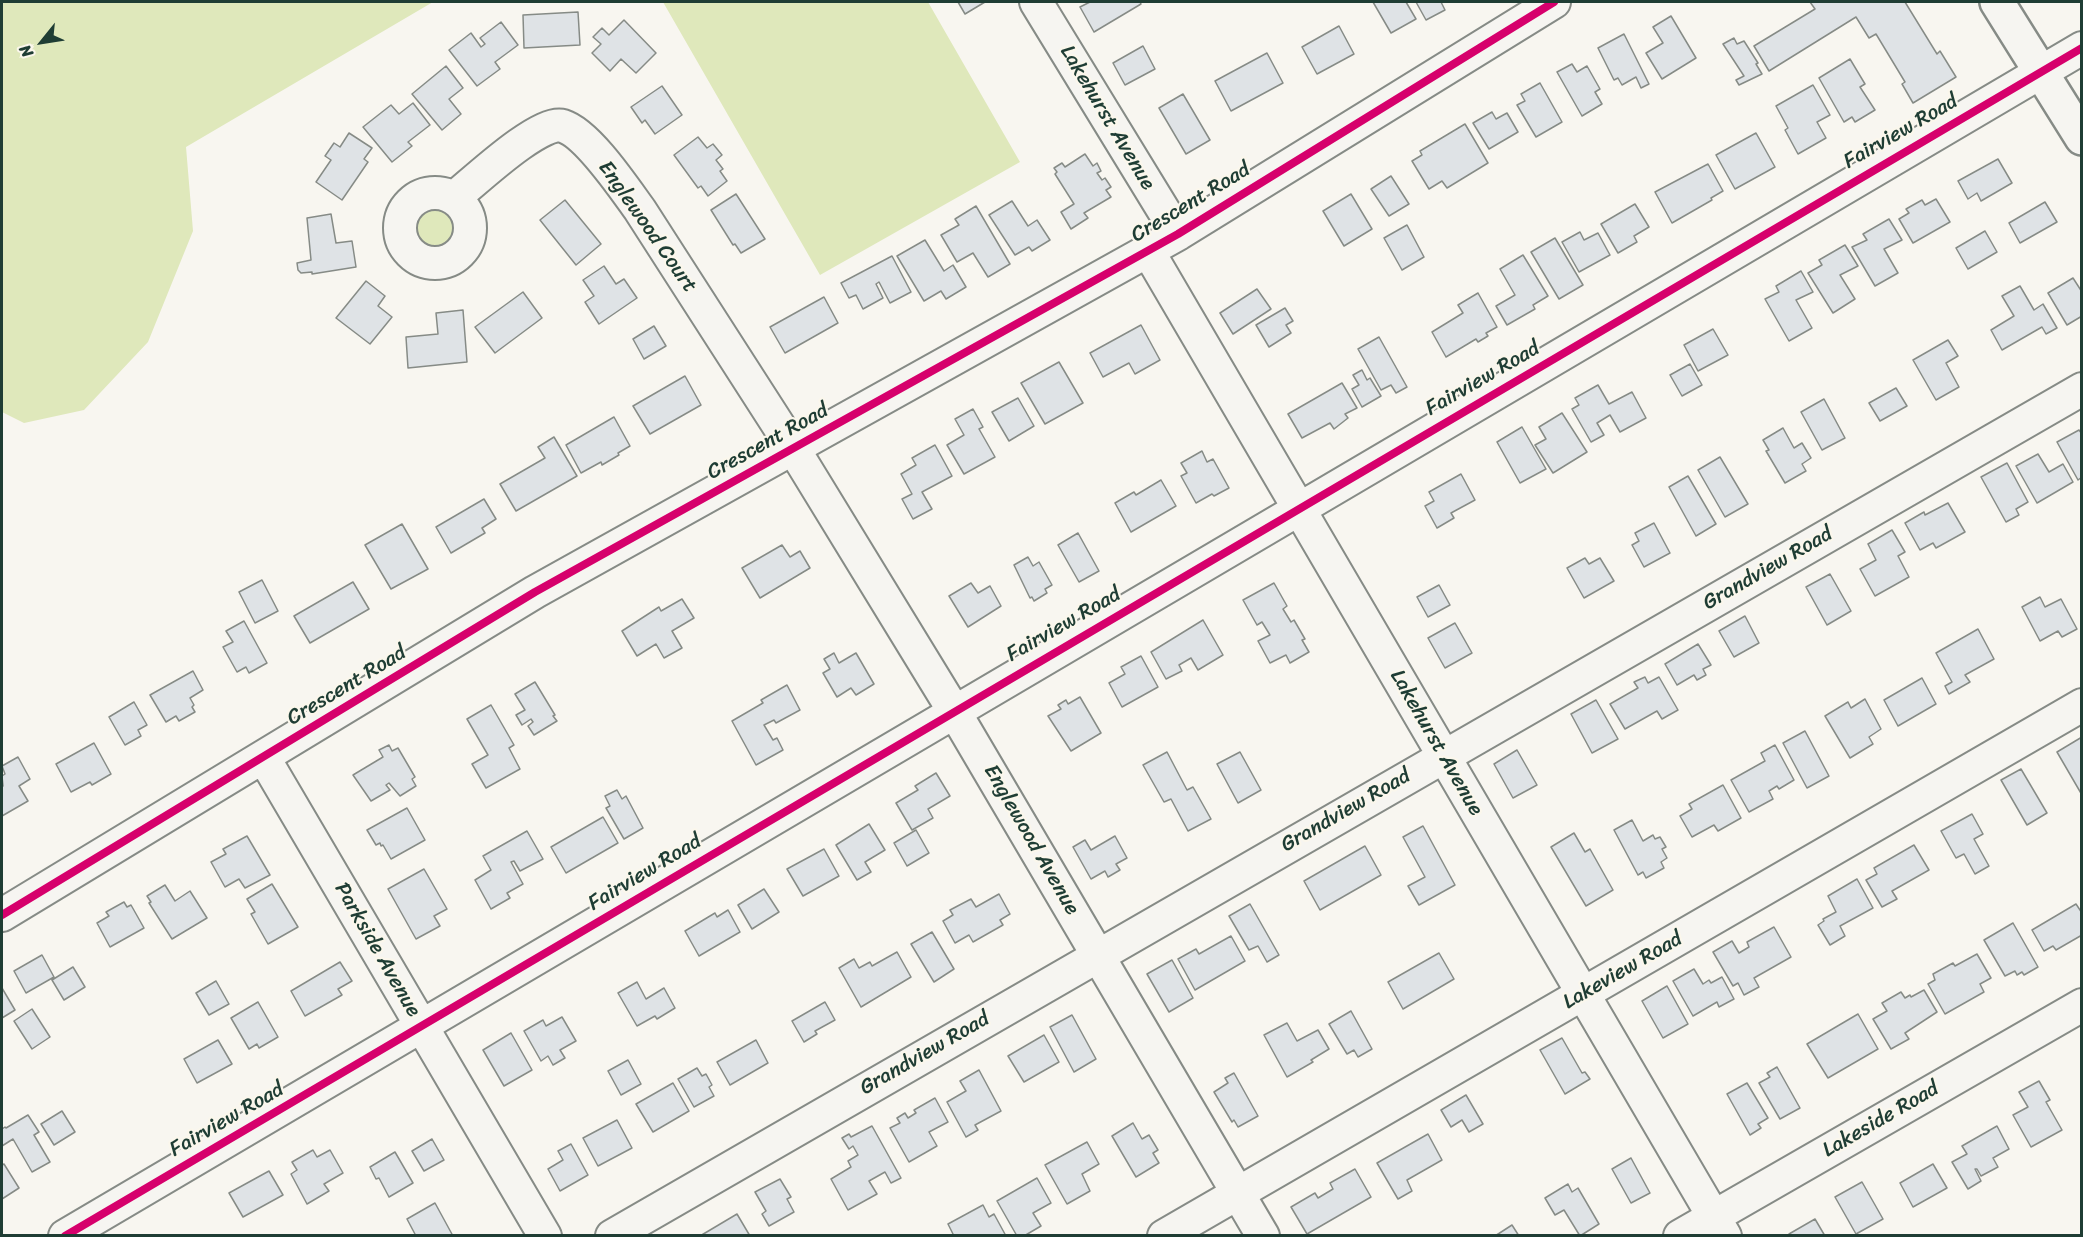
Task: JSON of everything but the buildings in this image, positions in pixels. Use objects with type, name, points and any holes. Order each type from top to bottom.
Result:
[{"type":"main road","points":[[1997,2],[2082,138]]},
{"type":"street","name":"Lakehurst Avenue","points":[[1036,2],[1178,234]]},
{"type":"street","name":"Crescent Road","points":[[2,915],[535,592],[1178,234],[1554,2]]},
{"type":"street","name":"Fairview Road","points":[[65,1236],[2082,48]]},
{"type":"street","name":"Englewood Court","points":[[454,198],[530,135],[546,127],[561,125],[574,131],[597,155],[640,210],[793,448]]},
{"type":"street","name":"Lakehurst Avenue","points":[[1148,251],[1719,1226]]},
{"type":"street","name":"Grandview Road","points":[[612,1236],[2082,389]]},
{"type":"street","name":"Englewood Avenue","points":[[793,448],[954,711],[1263,1236]]},
{"type":"street","name":"Lakeview Road","points":[[1164,1236],[2082,705]]},
{"type":"street","name":"Parkside Avenue","points":[[264,758],[545,1236]]},
{"type":"street","name":"Lakeside Road","points":[[1680,1236],[1719,1226],[2082,1005]]},
{"type":"green space","points":[[2,2],[433,2],[186,147],[193,231],[148,342],[84,410],[24,423],[2,412]]},
{"type":"green space","points":[[663,2],[928,2],[1020,162],[820,275]]},
{"type":"green space","points":[[433,207],[441,208],[448,213],[453,220],[453,236],[448,243],[441,248],[433,249],[425,248],[418,243],[413,236],[412,228],[413,220],[418,213],[425,208]]},
{"type":"cycle path","points":[[2,915],[535,592],[1178,234],[1554,2]]},
{"type":"cycle path","points":[[65,1236],[2082,48]]}]
